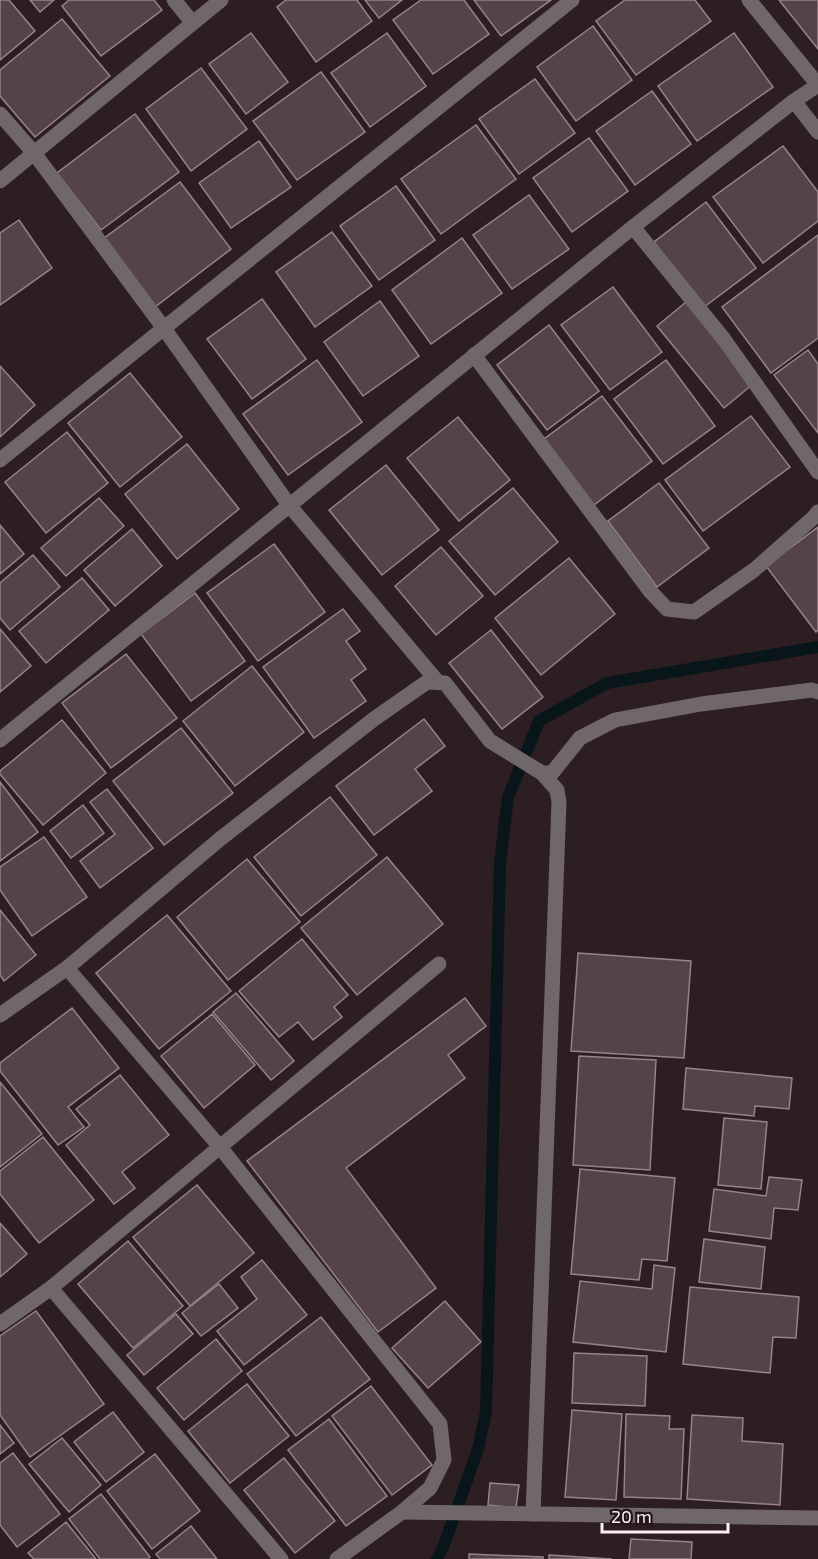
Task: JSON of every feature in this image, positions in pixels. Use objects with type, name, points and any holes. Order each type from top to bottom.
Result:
[{"type":"street","points":[[174,0],[192,22]]},
{"type":"street","points":[[0,181],[220,0]]},
{"type":"street","points":[[0,460],[572,0]]},
{"type":"street","points":[[0,740],[633,227],[794,101],[818,85],[749,0]]},
{"type":"street","points":[[794,101],[818,132]]},
{"type":"street","points":[[0,114],[34,153],[163,327],[289,505],[437,681]]},
{"type":"street","points":[[633,227],[723,338],[818,472]]},
{"type":"street","points":[[474,355],[650,591],[667,609],[694,612],[754,570],[818,512]]},
{"type":"street","points":[[0,1016],[67,968],[220,839],[374,720],[427,682],[445,683],[490,741],[538,771],[557,790],[559,802],[533,1514]]},
{"type":"street","points":[[538,771],[552,773],[580,738],[615,720],[701,704],[812,690],[818,692]]},
{"type":"street","points":[[0,1324],[51,1288],[439,964]]},
{"type":"street","points":[[67,968],[220,1147],[440,1424],[444,1460],[430,1488],[402,1512],[337,1559]]},
{"type":"street","points":[[51,1288],[281,1559]]},
{"type":"street","points":[[402,1512],[818,1518]]},
{"type":"building","points":[[0,0],[9,0],[35,31],[0,60]]},
{"type":"building","points":[[30,0],[54,0],[40,12]]},
{"type":"building","points":[[69,0],[154,0],[162,10],[101,56],[62,6]]},
{"type":"building","points":[[286,0],[357,0],[372,21],[316,62],[277,7]]},
{"type":"building","points":[[365,0],[402,0],[379,18]]},
{"type":"building","points":[[421,0],[464,0],[489,34],[433,74],[393,20]]},
{"type":"building","points":[[474,0],[551,0],[501,36]]},
{"type":"building","points":[[625,0],[695,0],[711,21],[636,75],[596,21]]},
{"type":"building","points":[[779,0],[818,0],[818,49]]},
{"type":"building","points":[[62,19],[110,76],[35,137],[0,96],[0,70]]},
{"type":"building","points":[[593,26],[632,80],[576,121],[537,67]]},
{"type":"building","points":[[251,33],[288,82],[246,114],[209,64]]},
{"type":"building","points":[[387,33],[426,86],[370,127],[331,73]]},
{"type":"building","points":[[734,33],[773,87],[697,141],[658,86]]},
{"type":"building","points":[[201,68],[247,129],[191,171],[146,109]]},
{"type":"building","points":[[321,72],[365,132],[297,180],[253,121]]},
{"type":"building","points":[[535,79],[575,133],[519,174],[479,119]]},
{"type":"building","points":[[652,91],[691,144],[635,185],[596,131]]},
{"type":"building","points":[[135,114],[179,172],[101,230],[57,173]]},
{"type":"building","points":[[476,125],[516,179],[441,234],[401,179]]},
{"type":"building","points":[[589,138],[628,191],[572,232],[533,178]]},
{"type":"building","points":[[259,141],[291,187],[231,228],[199,183]]},
{"type":"building","points":[[783,146],[818,192],[818,221],[763,263],[713,197]]},
{"type":"building","points":[[180,182],[231,249],[155,307],[103,239]]},
{"type":"building","points":[[396,186],[435,240],[379,280],[340,226]]},
{"type":"building","points":[[529,195],[569,249],[512,289],[473,235]]},
{"type":"building","points":[[706,202],[756,268],[704,307],[654,242]]},
{"type":"building","points":[[19,220],[52,268],[0,305],[0,233]]},
{"type":"building","points":[[332,232],[372,286],[315,327],[276,272]]},
{"type":"building","points":[[818,235],[818,338],[771,373],[722,307]]},
{"type":"building","points":[[462,238],[502,293],[431,344],[392,290]]},
{"type":"building","points":[[613,287],[662,352],[610,390],[561,325]]},
{"type":"building","points":[[262,299],[306,359],[252,399],[207,339]]},
{"type":"building","points":[[380,301],[419,356],[363,396],[324,342]]},
{"type":"building","points":[[686,302],[753,384],[724,408],[657,326]]},
{"type":"building","points":[[549,325],[599,391],[547,430],[497,365]]},
{"type":"building","points":[[808,350],[818,364],[818,433],[774,375]]},
{"type":"building","points":[[317,360],[362,422],[288,475],[243,414]]},
{"type":"building","points":[[666,360],[715,426],[663,464],[614,399]]},
{"type":"building","points":[[0,366],[35,405],[0,437]]},
{"type":"building","points":[[130,373],[182,437],[120,487],[68,423]]},
{"type":"building","points":[[602,396],[652,461],[594,505],[544,439]]},
{"type":"building","points":[[751,416],[790,467],[703,531],[665,480]]},
{"type":"building","points":[[458,417],[510,480],[459,521],[407,458]]},
{"type":"building","points":[[67,432],[108,483],[46,533],[5,482]]},
{"type":"building","points":[[187,444],[239,509],[177,559],[125,494]]},
{"type":"building","points":[[386,465],[439,530],[382,575],[329,510]]},
{"type":"building","points":[[659,483],[709,548],[657,587],[608,521]]},
{"type":"building","points":[[513,488],[558,542],[495,595],[449,541]]},
{"type":"building","points":[[99,498],[124,526],[66,576],[41,548]]},
{"type":"building","points":[[0,525],[24,554],[0,574]]},
{"type":"building","points":[[818,527],[818,630],[816,632],[766,566]]},
{"type":"building","points":[[132,529],[162,566],[115,606],[84,570]]},
{"type":"building","points":[[274,544],[325,612],[258,661],[207,593]]},
{"type":"building","points":[[441,547],[483,596],[436,635],[395,586]]},
{"type":"building","points":[[33,555],[60,587],[10,630],[0,618],[0,583]]},
{"type":"building","points":[[569,558],[615,614],[541,675],[495,618]]},
{"type":"building","points":[[82,578],[109,610],[46,663],[19,631]]},
{"type":"building","points":[[195,593],[245,661],[191,701],[141,634]]},
{"type":"building","points":[[343,609],[360,631],[346,641],[366,669],[351,680],[366,701],[314,738],[263,667]]},
{"type":"building","points":[[0,629],[31,666],[0,692]]},
{"type":"building","points":[[491,630],[543,697],[502,729],[449,663]]},
{"type":"building","points":[[126,654],[177,718],[111,768],[62,703]]},
{"type":"building","points":[[252,666],[304,732],[235,786],[183,721]]},
{"type":"building","points":[[424,719],[445,746],[415,769],[432,791],[374,835],[336,786]]},
{"type":"building","points":[[62,720],[106,773],[43,825],[0,774],[0,771]]},
{"type":"building","points":[[181,728],[233,793],[164,845],[113,781]]},
{"type":"building","points":[[0,782],[38,832],[0,861]]},
{"type":"building","points":[[107,789],[153,848],[100,888],[80,861],[115,834],[90,802]]},
{"type":"building","points":[[330,797],[377,855],[301,916],[254,857]]},
{"type":"building","points":[[83,805],[104,833],[71,858],[50,831]]},
{"type":"building","points":[[44,837],[87,897],[32,936],[0,890],[0,867]]},
{"type":"building","points":[[387,857],[443,924],[357,995],[301,928]]},
{"type":"building","points":[[247,859],[300,922],[228,980],[177,917]]},
{"type":"building","points":[[0,910],[36,955],[4,981],[0,975]]},
{"type":"building","points":[[167,915],[231,991],[159,1049],[96,973]]},
{"type":"building","points":[[302,939],[348,995],[334,1007],[342,1017],[313,1040],[298,1022],[279,1037],[239,991]]},
{"type":"building","points":[[578,953],[691,961],[684,1058],[571,1051]]},
{"type":"building","points":[[236,993],[294,1061],[271,1080],[213,1012]]},
{"type":"building","points":[[465,998],[486,1026],[448,1055],[465,1078],[346,1168],[436,1288],[378,1332],[247,1161]]},
{"type":"building","points":[[72,1008],[119,1068],[68,1107],[84,1127],[58,1145],[0,1071],[0,1063]]},
{"type":"building","points":[[212,1014],[255,1065],[204,1108],[161,1056]]},
{"type":"building","points":[[579,1056],[656,1060],[650,1170],[573,1165]]},
{"type":"building","points":[[686,1068],[792,1078],[789,1109],[755,1106],[754,1116],[683,1109]]},
{"type":"building","points":[[120,1075],[169,1135],[122,1172],[135,1188],[114,1204],[66,1145],[90,1125],[76,1109]]},
{"type":"building","points":[[0,1082],[42,1134],[0,1167]]},
{"type":"building","points":[[724,1118],[767,1122],[761,1189],[718,1185]]},
{"type":"building","points":[[43,1137],[94,1200],[39,1243],[0,1194],[0,1171]]},
{"type":"building","points":[[580,1169],[675,1178],[667,1261],[642,1259],[639,1280],[571,1274]]},
{"type":"building","points":[[769,1177],[802,1180],[798,1210],[774,1208],[771,1239],[709,1231],[714,1189],[766,1196]]},
{"type":"building","points":[[197,1185],[254,1253],[190,1306],[133,1237]]},
{"type":"building","points":[[0,1223],[27,1254],[0,1277]]},
{"type":"building","points":[[704,1239],[765,1247],[761,1289],[699,1282]]},
{"type":"building","points":[[128,1241],[183,1306],[133,1348],[78,1284]]},
{"type":"building","points":[[262,1260],[307,1315],[244,1365],[217,1331],[257,1299],[241,1277]]},
{"type":"building","points":[[654,1265],[675,1268],[666,1352],[573,1342],[580,1281],[652,1289]]},
{"type":"building","points":[[219,1284],[238,1308],[201,1336],[182,1313]]},
{"type":"building","points":[[690,1287],[799,1297],[796,1338],[773,1337],[770,1373],[683,1364]]},
{"type":"building","points":[[445,1301],[481,1342],[428,1388],[392,1348]]},
{"type":"building","points":[[36,1311],[104,1404],[30,1457],[0,1415],[0,1336]]},
{"type":"building","points":[[176,1314],[193,1334],[144,1375],[127,1355]]},
{"type":"building","points":[[321,1317],[370,1379],[296,1436],[247,1374]]},
{"type":"building","points":[[216,1339],[242,1371],[184,1420],[157,1388]]},
{"type":"building","points":[[574,1353],[647,1356],[645,1406],[572,1403]]},
{"type":"building","points":[[247,1384],[289,1436],[230,1483],[188,1431]]},
{"type":"building","points":[[371,1386],[432,1465],[392,1495],[332,1416]]},
{"type":"building","points":[[572,1410],[622,1414],[616,1500],[565,1497]]},
{"type":"building","points":[[113,1412],[144,1452],[106,1482],[74,1442]]},
{"type":"building","points":[[626,1414],[670,1416],[669,1429],[684,1429],[681,1499],[624,1497]]},
{"type":"building","points":[[692,1415],[743,1418],[742,1441],[783,1444],[780,1505],[687,1499]]},
{"type":"building","points":[[329,1419],[387,1496],[346,1526],[288,1450]]},
{"type":"building","points":[[0,1425],[14,1443],[0,1454]]},
{"type":"building","points":[[62,1438],[101,1485],[69,1512],[29,1464]]},
{"type":"building","points":[[13,1453],[60,1514],[17,1547],[0,1525],[0,1463]]},
{"type":"building","points":[[155,1454],[200,1511],[152,1549],[107,1491]]},
{"type":"building","points":[[284,1458],[335,1521],[295,1553],[244,1490]]},
{"type":"building","points":[[490,1483],[519,1485],[516,1508],[488,1505]]},
{"type":"building","points":[[101,1494],[150,1557],[148,1559],[100,1559],[69,1519]]},
{"type":"building","points":[[66,1522],[96,1559],[34,1559],[28,1553]]},
{"type":"building","points":[[191,1526],[217,1559],[160,1559],[156,1554]]},
{"type":"building","points":[[631,1539],[692,1542],[691,1559],[629,1559]]},
{"type":"building","points":[[469,1554],[543,1557],[543,1559],[469,1559]]},
{"type":"building","points":[[549,1555],[612,1559],[549,1559]]},
{"type":"waterway","points":[[437,1559],[478,1449],[486,1412],[500,863],[508,797],[539,721],[607,683],[818,647]]}]
